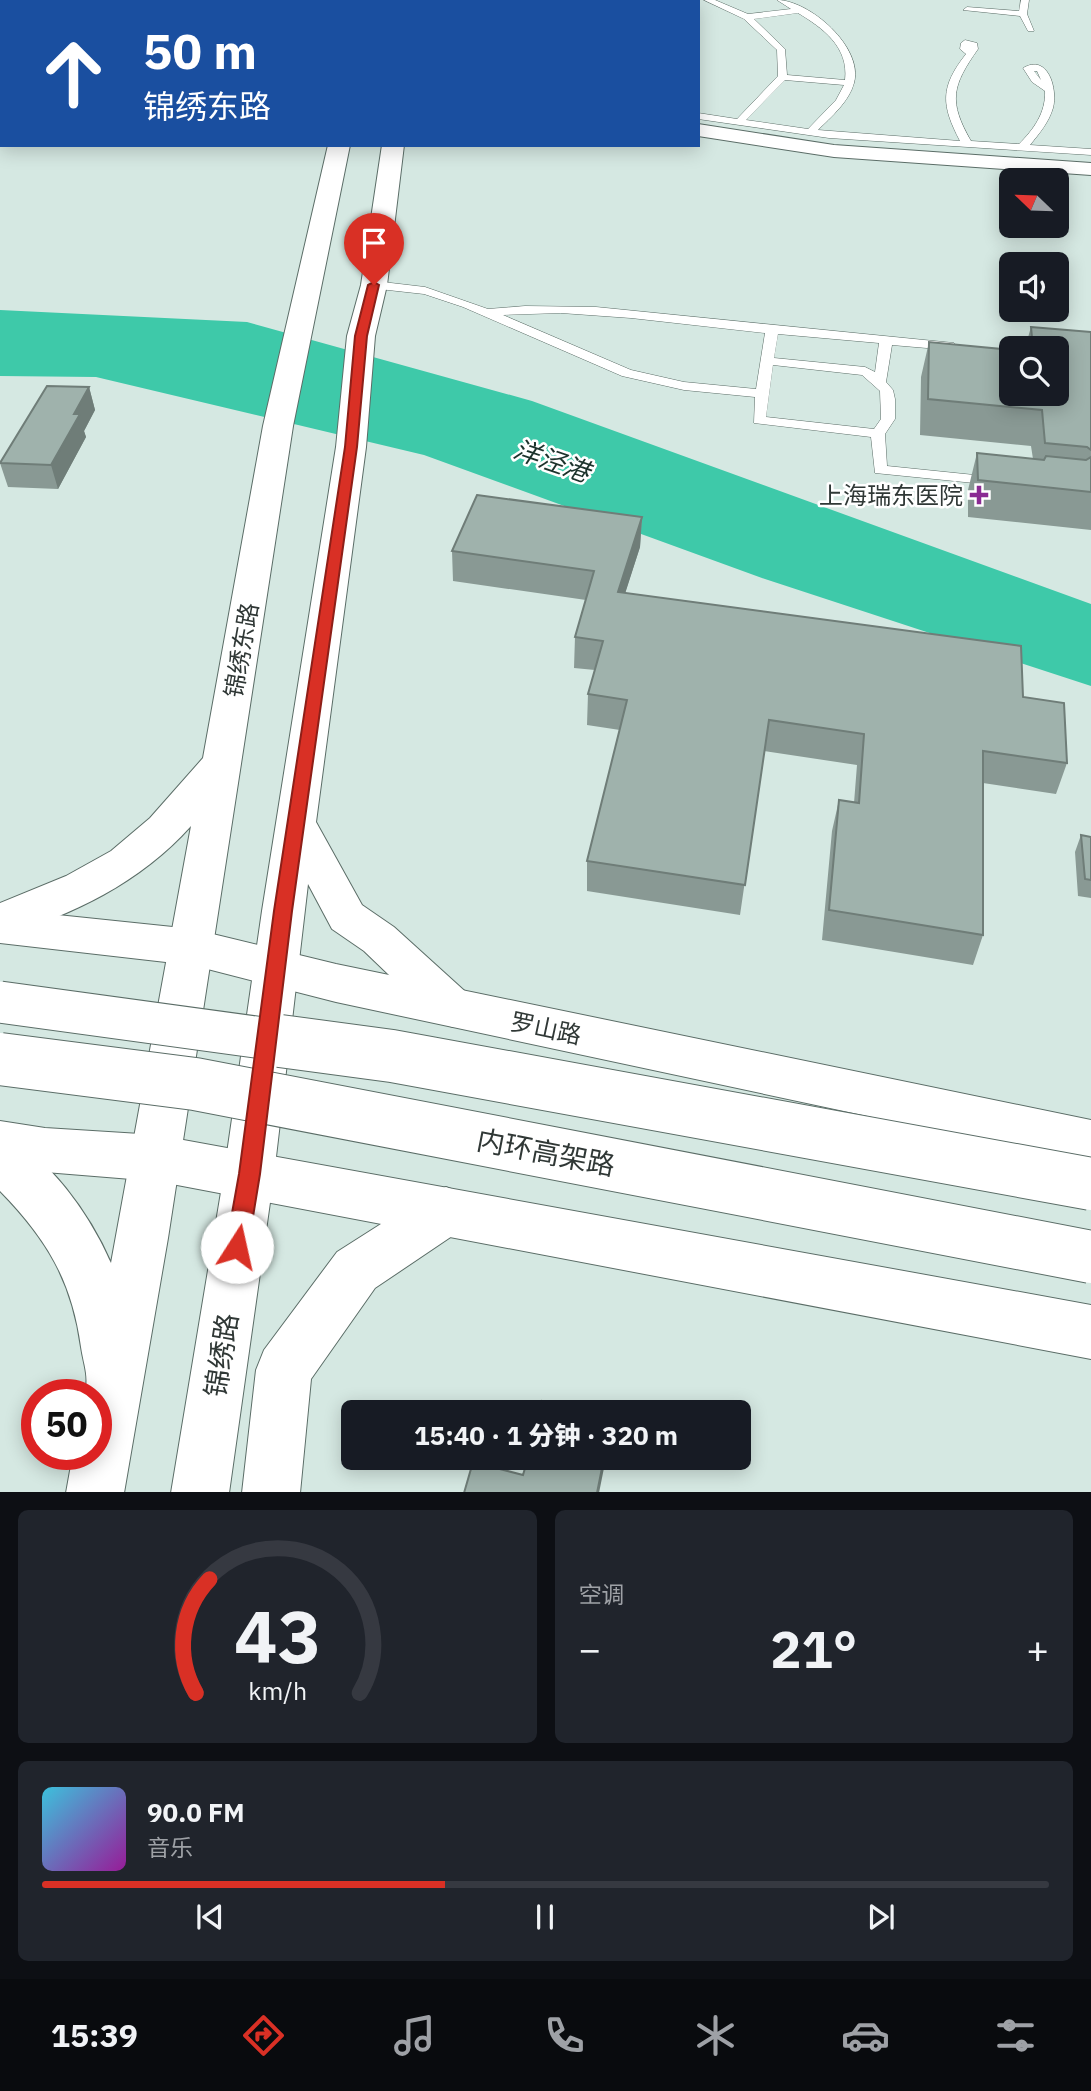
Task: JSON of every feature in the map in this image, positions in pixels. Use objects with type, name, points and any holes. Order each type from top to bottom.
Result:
[{"type":"main road","name":"锦绣东路","points":[[156,1158],[278,426],[339,147]]},
{"type":"main road","points":[[277,968],[351,447],[361,336],[374,285],[393,147]]},
{"type":"main road","points":[[0,923],[42,907],[126,862],[166,826],[222,762]]},
{"type":"main road","points":[[296,822],[347,917],[379,939],[453,1008]]},
{"type":"main road","name":"罗山路","points":[[0,923],[192,947],[453,1008],[1091,1142]]},
{"type":"main road","name":"锦绣路","points":[[200,1492],[250,1174],[277,968]]},
{"type":"main road","points":[[0,1002],[392,1055],[1091,1184]]},
{"type":"main road","name":"内环高架路","points":[[0,1059],[195,1084],[1091,1257]]},
{"type":"main road","points":[[0,1143],[45,1150],[156,1158],[250,1174],[1091,1332]]},
{"type":"main road","points":[[0,1158],[34,1188],[70,1234],[98,1295],[115,1383]]},
{"type":"main road","points":[[95,1492],[156,1158]]},
{"type":"main road","points":[[271,1492],[284,1370],[356,1270],[446,1210]]},
{"type":"street","points":[[700,130],[834,151],[1091,169]]},
{"type":"lane","points":[[708,0],[747,17],[780,49],[783,77]]},
{"type":"lane","points":[[781,0],[815,18],[840,41],[852,64],[849,83],[841,99],[810,133]]},
{"type":"lane","points":[[1025,0],[1023,13],[1031,29]]},
{"type":"lane","points":[[747,17],[800,10]]},
{"type":"lane","points":[[967,10],[1023,13]]},
{"type":"lane","points":[[968,145],[948,102],[948,89],[953,77],[974,48],[974,45],[965,43],[964,49],[970,53]]},
{"type":"lane","points":[[783,77],[849,83]]},
{"type":"lane","points":[[739,122],[783,77]]},
{"type":"lane","points":[[1021,148],[1034,136],[1043,121],[1050,91]]},
{"type":"lane","points":[[700,116],[810,133],[1091,152]]},
{"type":"lane","points":[[374,285],[425,291],[490,312],[627,373],[684,386],[762,394]]},
{"type":"lane","points":[[490,312],[575,310],[970,348]]},
{"type":"lane","points":[[772,330],[759,420],[878,434]]},
{"type":"lane","points":[[886,341],[881,375],[888,399],[888,419],[878,434],[880,470],[1010,483]]},
{"type":"lane","points":[[767,361],[881,375]]},
{"type":"water","name":"洋泾港","points":[[0,310],[247,322],[532,401],[1091,604],[1091,686],[765,579],[424,455],[96,377],[0,376]]},
{"type":"building","points":[[1031,327],[1091,332],[1091,450],[1087,447],[1045,443],[1042,410],[1001,406],[1069,406],[1069,336],[1032,336]]},
{"type":"building","points":[[929,342],[999,349],[999,406],[928,399]]},
{"type":"building","points":[[47,386],[89,387],[74,414],[80,414],[51,465],[0,463]]},
{"type":"building","points":[[977,453],[1044,460],[1046,456],[1086,460],[1091,457],[1091,492],[978,480]]},
{"type":"building","points":[[477,495],[642,517],[618,592],[1021,646],[1023,697],[1064,703],[1067,763],[983,751],[983,935],[829,910],[839,800],[859,803],[864,734],[769,720],[745,885],[587,861],[627,700],[588,694],[603,641],[575,637],[594,571],[452,551]]},
{"type":"building","points":[[1081,835],[1091,837],[1091,880],[1085,879]]},
{"type":"building","points":[[471,1470],[504,1470],[523,1475],[524,1470],[602,1470],[597,1492],[464,1492]]},
{"type":"place","name":"上海瑞东医院","points":[[979,495]]},
{"type":"route","points":[[237,1247],[250,1174],[283,911],[351,447],[361,336],[374,285]]}]
